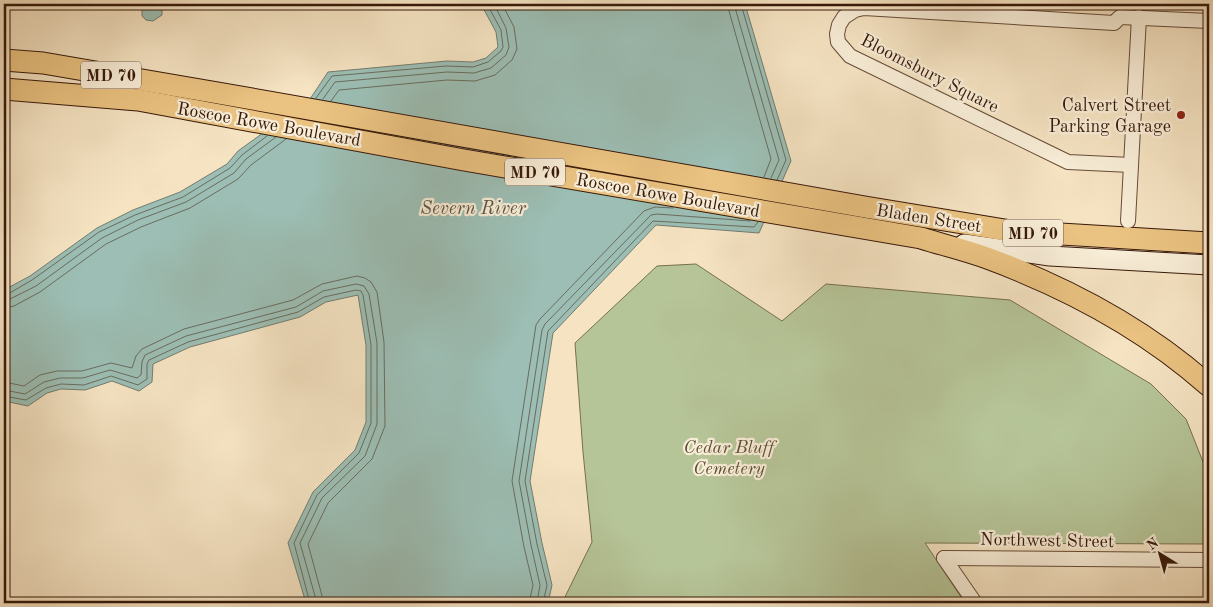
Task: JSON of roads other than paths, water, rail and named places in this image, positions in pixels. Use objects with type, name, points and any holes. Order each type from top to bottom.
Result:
[{"type":"main road","name":"Roscoe Rowe Boulevard","points":[[4,60],[42,63],[218,93],[857,216],[921,238],[986,257],[1072,294],[1126,324],[1177,359],[1209,386]]},
{"type":"main road","name":"Roscoe Rowe Boulevard","points":[[4,89],[138,100],[464,160],[857,216]]},
{"type":"main road","name":"Bladen Street","points":[[857,216],[1011,231],[1209,243]]},
{"type":"main road","name":"Bladen Street","points":[[921,238],[1050,256],[1209,265]]},
{"type":"street","name":"Bloomsbury Square","points":[[1131,165],[1068,162],[850,56],[838,42],[837,34],[839,24],[844,17],[855,10],[864,8],[1114,24],[1120,17],[1139,18]]},
{"type":"street","points":[[1128,221],[1139,18],[1209,21]]},
{"type":"street","name":"Northwest Street","points":[[975,603],[944,558],[1209,560]]},
{"type":"water","points":[[146,4],[160,6],[162,8],[162,15],[153,21],[146,20],[142,16],[142,9]]},
{"type":"water","name":"Severn River","points":[[481,4],[745,4],[791,161],[759,233],[656,225],[553,333],[530,481],[552,585],[548,603],[306,603],[288,543],[313,492],[355,450],[366,422],[366,345],[358,295],[326,302],[300,317],[190,347],[153,364],[152,382],[139,391],[112,381],[85,390],[61,389],[47,393],[28,406],[4,401],[4,290],[30,276],[97,228],[133,210],[180,192],[227,164],[238,151],[310,99],[328,72],[447,61],[473,62],[486,58],[498,47],[496,32]]},
{"type":"place","name":"Calvert Street Parking Garage","points":[[1181,115]]},
{"type":"park label","name":"Cedar Bluff Cemetery","points":[[729,457]]}]
